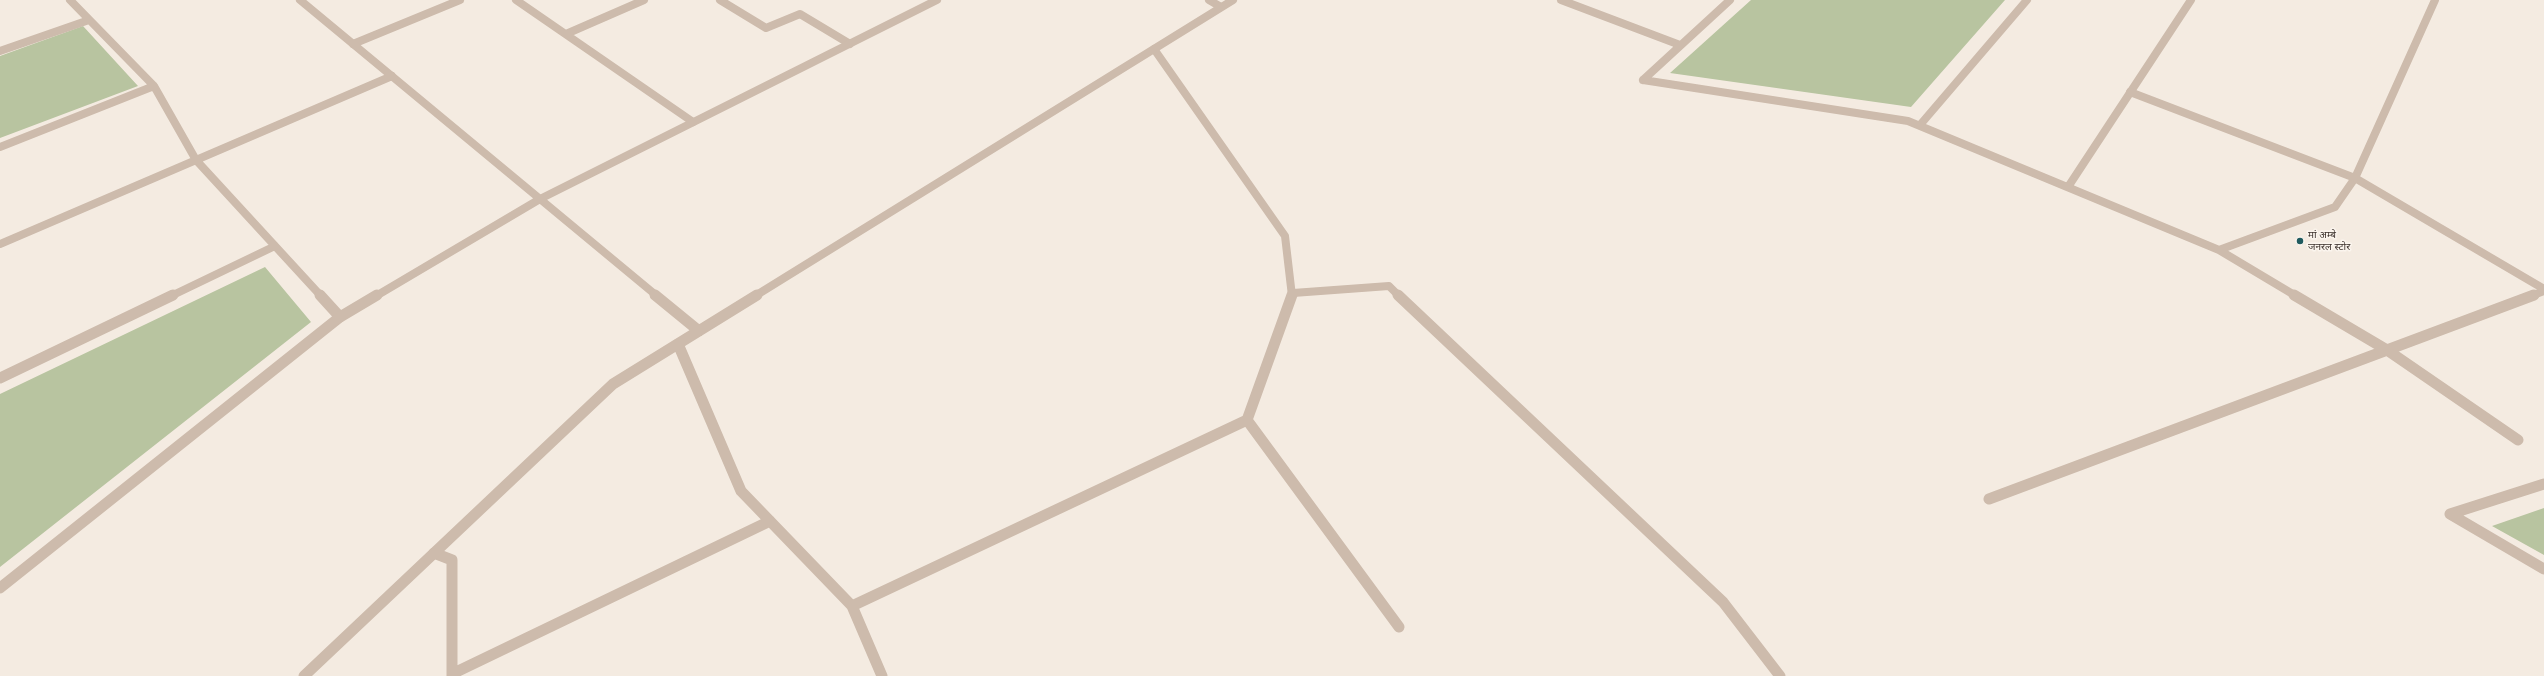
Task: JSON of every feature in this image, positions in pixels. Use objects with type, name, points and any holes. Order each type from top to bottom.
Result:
[{"type":"street","points":[[70,0],[154,86],[196,160],[340,317]]},
{"type":"street","points":[[300,0],[699,331]]},
{"type":"street","points":[[353,44],[460,0]]},
{"type":"street","points":[[516,0],[693,122]]},
{"type":"street","points":[[566,34],[644,0]]},
{"type":"street","points":[[720,0],[766,28],[800,14],[850,44]]},
{"type":"street","points":[[0,588],[340,317],[540,199],[938,0]]},
{"type":"street","points":[[1209,0],[1221,7]]},
{"type":"street","points":[[304,676],[613,384],[1233,0]]},
{"type":"street","points":[[1561,0],[1680,45]]},
{"type":"street","points":[[1730,0],[1643,80],[1908,120],[2219,250],[2386,350],[2518,440]]},
{"type":"street","points":[[1920,125],[2027,0]]},
{"type":"street","points":[[2068,187],[2191,0]]},
{"type":"street","points":[[2219,250],[2335,207],[2355,178],[2435,0]]},
{"type":"street","points":[[0,51],[89,20]]},
{"type":"street","points":[[852,606],[1248,420],[1293,293],[1285,236],[1154,49]]},
{"type":"street","points":[[0,244],[392,76]]},
{"type":"street","points":[[0,147],[154,86]]},
{"type":"street","points":[[2130,92],[2355,178],[2544,290]]},
{"type":"street","points":[[0,378],[275,246]]},
{"type":"street","points":[[1293,293],[1390,286],[1723,602],[1780,676]]},
{"type":"street","points":[[1989,499],[2544,290]]},
{"type":"street","points":[[678,344],[741,491],[852,606],[882,676]]},
{"type":"street","points":[[1248,420],[1399,627]]},
{"type":"street","points":[[2544,484],[2450,514],[2544,569]]},
{"type":"street","points":[[434,553],[452,560],[452,675],[770,521]]},
{"type":"green space","points":[[1751,0],[2005,0],[1911,107],[1670,73]]},
{"type":"green space","points":[[83,26],[138,86],[0,138],[0,56]]},
{"type":"green space","points":[[265,267],[311,322],[0,567],[0,394]]},
{"type":"green space","points":[[2544,508],[2544,555],[2492,526]]},
{"type":"place","name":"मां अम्बे जनरल स्टोर","points":[[2300,241]]}]
